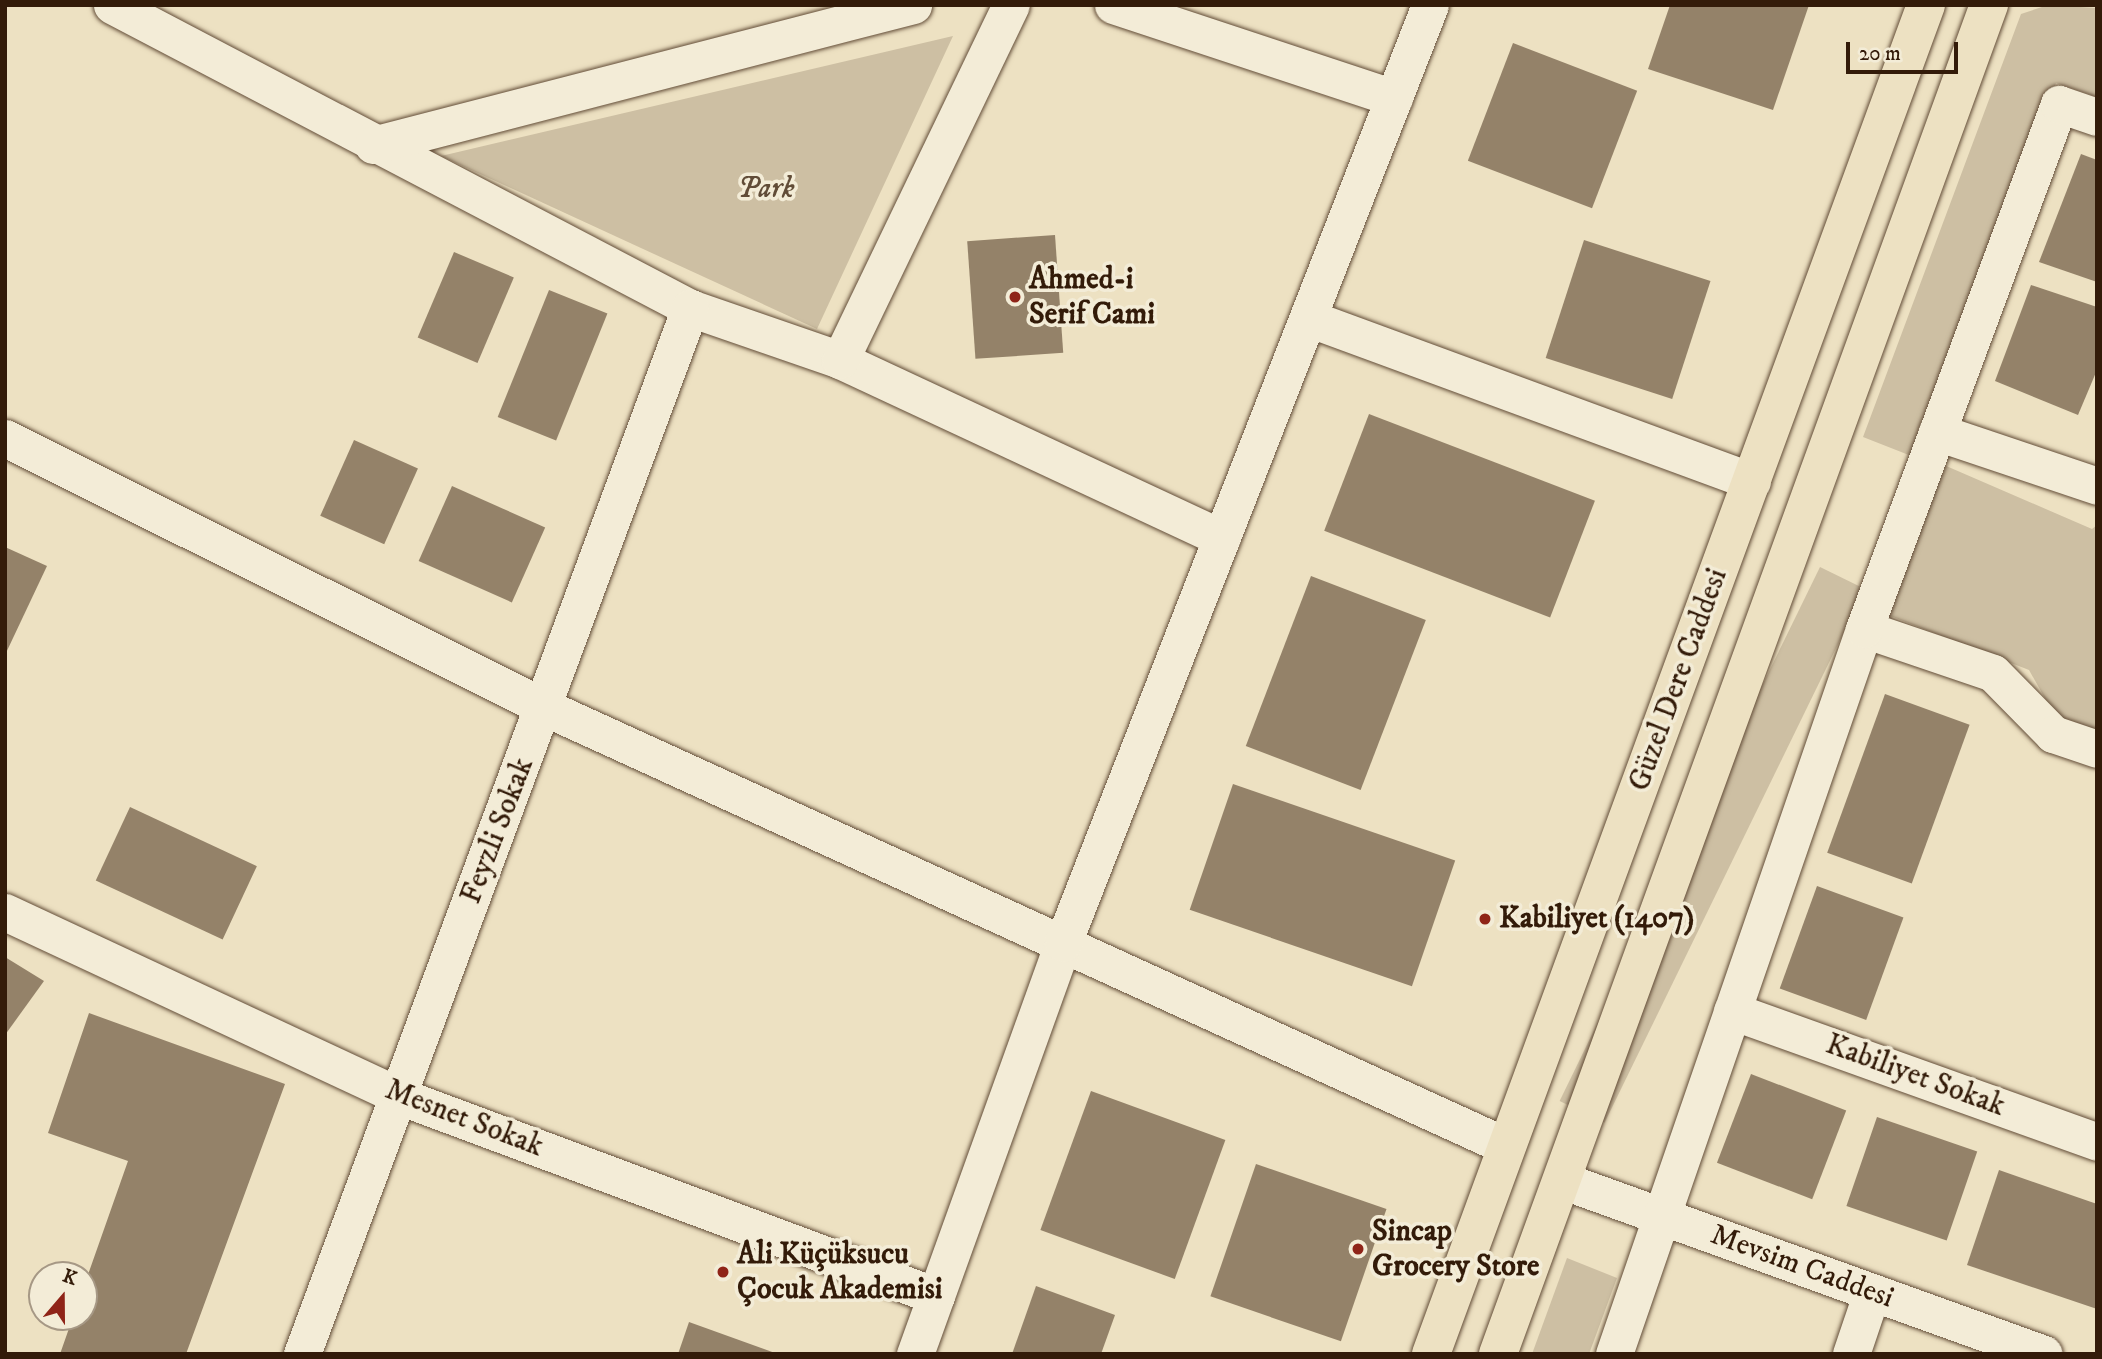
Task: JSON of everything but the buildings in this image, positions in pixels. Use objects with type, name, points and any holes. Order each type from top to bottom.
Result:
[{"type":"main road","name":"Güzel Dere Caddesi","points":[[1431,1354],[1926,5]]},
{"type":"main road","name":"Güzel Dere Caddesi","points":[[1498,1354],[1989,5]]},
{"type":"street","points":[[112,5],[373,145],[690,307],[841,360],[1222,538]]},
{"type":"street","points":[[373,145],[913,5]]},
{"type":"street","points":[[841,360],[1011,5]]},
{"type":"street","points":[[1113,5],[1394,98]]},
{"type":"street","points":[[915,1354],[1063,943],[1430,5]]},
{"type":"street","points":[[1614,1354],[1864,629],[2059,104],[2097,117]]},
{"type":"street","name":"Feyzli Sokak","points":[[302,1354],[544,708],[690,307]]},
{"type":"street","points":[[1308,318],[1752,481]]},
{"type":"street","points":[[1937,432],[2097,486]]},
{"type":"street","points":[[5,438],[544,708],[1506,1146]]},
{"type":"street","points":[[1864,629],[1993,673],[2053,734],[2097,749]]},
{"type":"street","name":"Mesnet Sokak","points":[[5,912],[399,1096],[936,1296]]},
{"type":"street","name":"Kabiliyet Sokak","points":[[1732,1011],[2097,1142]]},
{"type":"street","name":"Mevsim Caddesi","points":[[1561,1180],[2044,1354]]},
{"type":"street","points":[[1851,1354],[1872,1292]]},
{"type":"green space","points":[[2048,5],[2097,8],[2097,97],[2056,83],[1919,459],[1863,437],[2021,14]]},
{"type":"green space","name":"Park","points":[[953,36],[817,329],[441,156]]},
{"type":"green space","points":[[1937,462],[2092,529],[2097,525],[2097,733],[2056,718],[2029,670],[1883,613]]},
{"type":"green space","points":[[1820,567],[1865,589],[1605,1123],[1560,1101]]},
{"type":"green space","points":[[1567,1258],[1617,1278],[1589,1354],[1532,1354]]},
{"type":"place","name":"Ahmed-i Serif Cami","points":[[1015,297]]},
{"type":"place","name":"Kabiliyet (1407)","points":[[1485,919]]},
{"type":"place","name":"Sincap Grocery Store","points":[[1358,1249]]},
{"type":"place","name":"Ali Küçüksucu Çocuk Akademisi","points":[[723,1272]]}]
